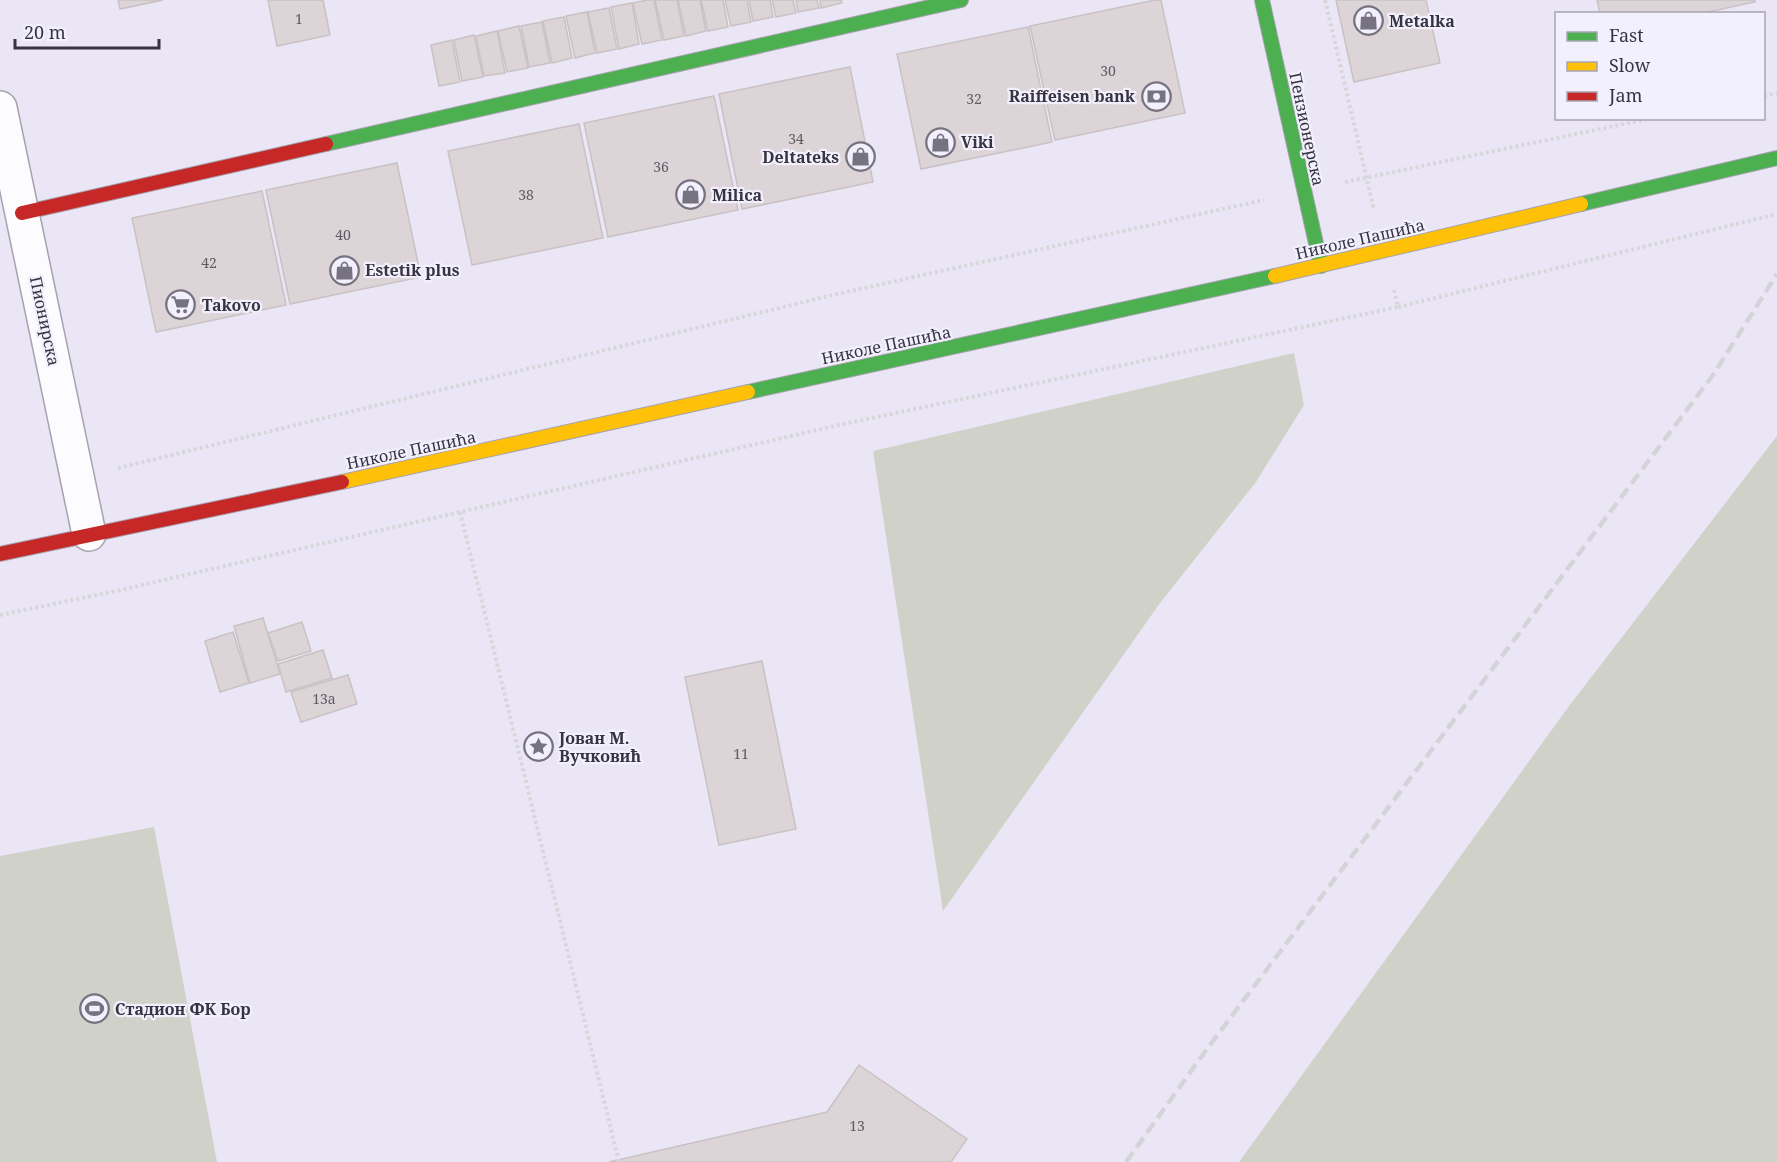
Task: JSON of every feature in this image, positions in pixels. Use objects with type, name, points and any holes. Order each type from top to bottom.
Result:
[{"type":"street","points":[[22,213],[961,0]]},
{"type":"street","name":"Пензионерска","points":[[1262,0],[1321,266]]},
{"type":"street","name":"Пионирска","points":[[0,108],[89,534]]},
{"type":"street","name":"Николе Пашића","points":[[0,555],[89,534],[251,502],[1321,266],[1777,158]]},
{"type":"path","points":[[1325,0],[1398,307]]},
{"type":"path","points":[[78,478],[837,294],[1366,177],[1643,120]]},
{"type":"path","points":[[0,615],[128,588],[839,425],[1398,307],[1777,214]]},
{"type":"path","points":[[460,512],[618,1161]]},
{"type":"shaded area","points":[[1294,353],[1304,405],[1256,482],[1160,603],[943,911],[873,451]]},
{"type":"shaded area","points":[[1777,436],[1777,1162],[1239,1162],[1569,706]]},
{"type":"shaded area","name":"Стадион ФК Бор","points":[[154,827],[217,1162],[0,1162],[0,856]]},
{"type":"building","points":[[118,0],[163,0],[120,9]]},
{"type":"building","points":[[268,0],[323,0],[330,35],[277,46]]},
{"type":"building","points":[[654,0],[662,40],[642,44],[633,3]]},
{"type":"building","points":[[655,0],[677,0],[684,36],[664,40]]},
{"type":"building","points":[[678,0],[700,0],[706,31],[686,36]]},
{"type":"building","points":[[701,0],[723,0],[728,27],[708,31]]},
{"type":"building","points":[[725,0],[747,0],[751,22],[731,26]]},
{"type":"building","points":[[749,0],[770,0],[773,17],[753,21]]},
{"type":"building","points":[[772,0],[793,0],[796,13],[776,17]]},
{"type":"building","points":[[796,0],[817,0],[819,8],[798,12]]},
{"type":"building","points":[[820,0],[841,0],[842,3],[821,8]]},
{"type":"building","points":[[1161,0],[1185,113],[1055,140],[1030,26]]},
{"type":"building","points":[[1336,0],[1426,0],[1440,63],[1354,82]]},
{"type":"building","points":[[1597,0],[1755,0],[1755,2],[1708,12],[1600,12]]},
{"type":"building","points":[[632,3],[639,44],[619,49],[611,7]]},
{"type":"building","points":[[609,8],[617,49],[597,53],[588,12]]},
{"type":"building","points":[[587,12],[595,53],[575,58],[566,16]]},
{"type":"building","points":[[564,17],[572,58],[552,63],[543,21]]},
{"type":"building","points":[[542,22],[550,63],[529,67],[521,26]]},
{"type":"building","points":[[519,26],[528,68],[507,72],[498,31]]},
{"type":"building","points":[[1028,27],[1052,142],[921,169],[897,54]]},
{"type":"building","points":[[497,31],[505,73],[484,76],[476,36]]},
{"type":"building","points":[[474,35],[483,77],[462,81],[454,40]]},
{"type":"building","points":[[452,40],[460,82],[439,86],[431,45]]},
{"type":"building","points":[[850,67],[873,182],[742,209],[719,94]]},
{"type":"building","points":[[714,96],[738,210],[608,237],[584,123]]},
{"type":"building","points":[[579,124],[603,238],[472,265],[448,151]]},
{"type":"building","points":[[397,163],[421,277],[290,304],[266,190]]},
{"type":"building","points":[[262,191],[286,305],[156,332],[132,218]]},
{"type":"building","points":[[263,618],[280,674],[250,683],[234,626]]},
{"type":"building","points":[[302,622],[311,651],[278,661],[268,633]]},
{"type":"building","points":[[233,632],[249,683],[220,692],[205,641]]},
{"type":"building","points":[[323,650],[332,678],[286,692],[278,664]]},
{"type":"building","points":[[762,661],[796,829],[719,845],[685,677]]},
{"type":"building","points":[[348,675],[357,704],[301,722],[291,692]]},
{"type":"building","points":[[859,1065],[967,1139],[951,1162],[609,1162],[827,1112]]},
{"type":"railway","points":[[1126,1162],[1204,1053],[1713,375],[1777,274]]},
{"type":"traffic: fast","points":[[326,144],[961,0]]},
{"type":"traffic: fast","points":[[1262,0],[1321,266]]},
{"type":"traffic: fast","points":[[1581,204],[1777,158]]},
{"type":"traffic: fast","points":[[748,392],[1275,276]]},
{"type":"traffic: slow","points":[[1275,276],[1581,204]]},
{"type":"traffic: slow","points":[[342,482],[748,392]]},
{"type":"traffic: jam","points":[[22,213],[326,144]]},
{"type":"traffic: jam","points":[[0,554],[342,482]]},
{"type":"place","name":"Metalka","points":[[1368,21]]},
{"type":"place","name":"Raiffeisen bank","points":[[1156,96]]},
{"type":"place","name":"Viki","points":[[940,142]]},
{"type":"place","name":"Deltateks","points":[[860,157]]},
{"type":"place","name":"Milica","points":[[691,195]]},
{"type":"place","name":"Estetik plus","points":[[344,270]]},
{"type":"place","name":"Takovo","points":[[181,305]]},
{"type":"place","name":"Јован М. Вучковић","points":[[538,747]]},
{"type":"place","name":"Стадион ФК Бор","points":[[94,1009]]}]
